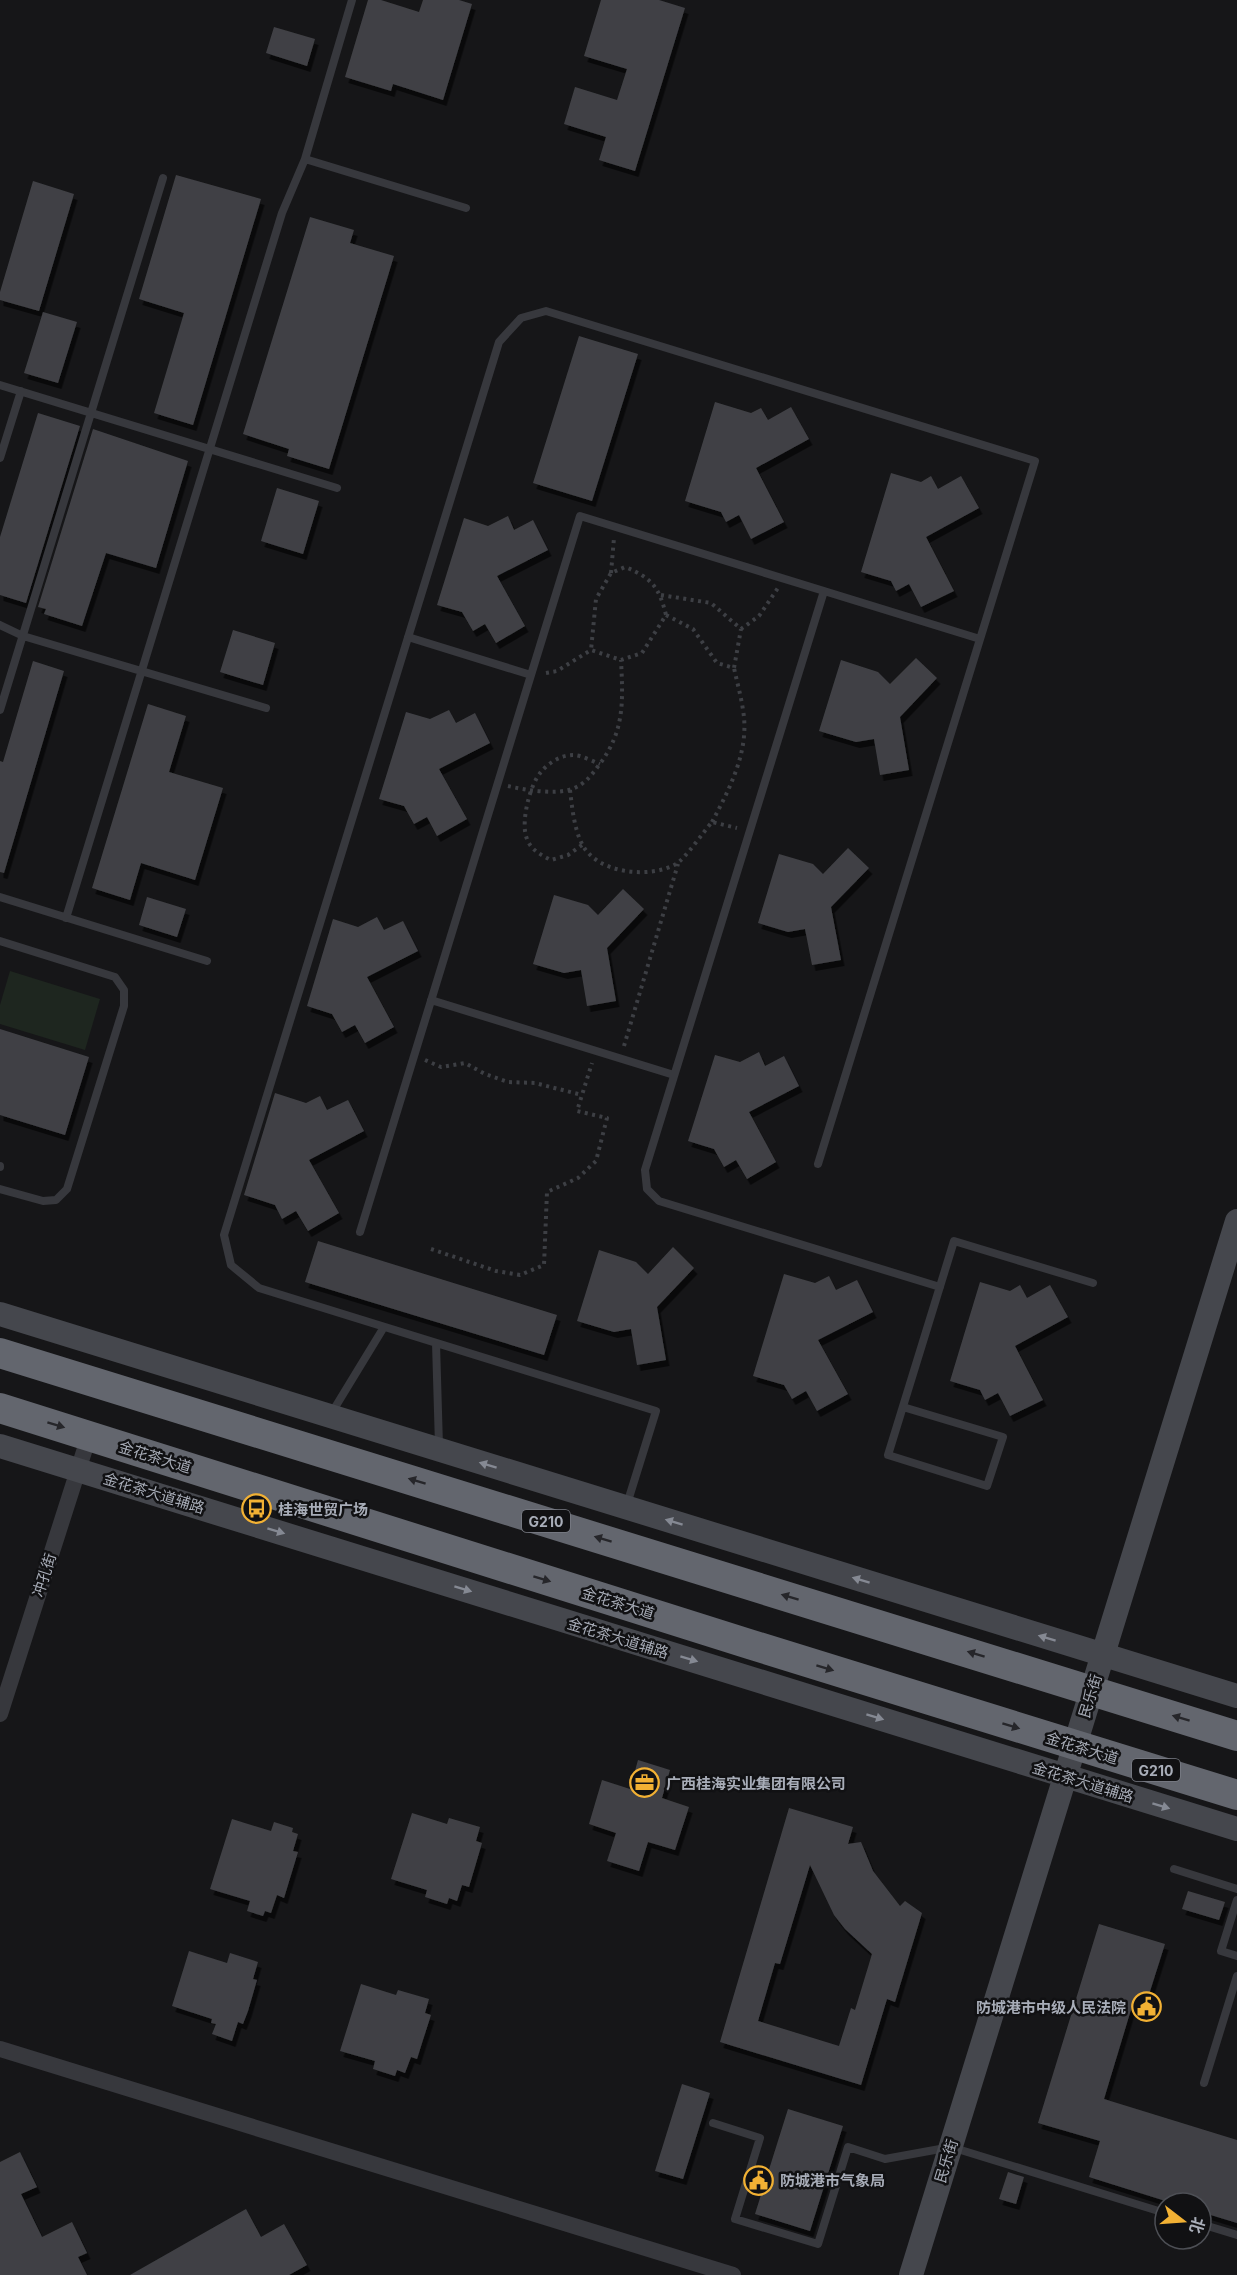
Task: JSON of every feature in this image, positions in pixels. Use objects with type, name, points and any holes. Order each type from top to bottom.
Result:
[{"type":"highway","name":"G210","points":[[0,1353],[1237,1736]]},
{"type":"highway","name":"金花茶大道","points":[[0,1408],[1237,1795]]},
{"type":"street","name":"民乐街","points":[[911,2275],[1237,1221]]},
{"type":"street","points":[[0,1314],[1237,1696]]},
{"type":"street","name":"冲孔街","points":[[0,1714],[88,1436]]},
{"type":"street","name":"金花茶大道辅路","points":[[0,1446],[1237,1829]]},
{"type":"street","points":[[0,2049],[733,2275]]},
{"type":"lane","points":[[66,918],[282,213],[305,159],[352,0]]},
{"type":"lane","points":[[305,159],[466,208]]},
{"type":"lane","points":[[0,710],[163,178]]},
{"type":"lane","points":[[626,1508],[656,1411],[259,1288],[231,1265],[224,1235],[499,342],[520,318],[546,311],[1035,461],[818,1164]]},
{"type":"lane","points":[[0,385],[337,488]]},
{"type":"lane","points":[[0,458],[21,391]]},
{"type":"lane","points":[[360,1232],[580,516],[980,639]]},
{"type":"lane","points":[[824,591],[645,1170],[648,1189],[659,1201],[940,1287]]},
{"type":"lane","points":[[0,625],[23,636],[266,708]]},
{"type":"lane","points":[[408,637],[531,675]]},
{"type":"lane","points":[[0,897],[207,961]]},
{"type":"lane","points":[[0,941],[115,977],[124,990],[124,1006],[67,1189],[56,1200],[43,1201],[0,1189]]},
{"type":"lane","points":[[431,1000],[674,1075]]},
{"type":"lane","points":[[903,1407],[1003,1437],[987,1486],[888,1455],[954,1241],[1093,1283]]},
{"type":"lane","points":[[330,1416],[384,1327]]},
{"type":"lane","points":[[436,1343],[439,1450]]},
{"type":"lane","points":[[1174,1869],[1237,1889]]},
{"type":"lane","points":[[1237,1900],[1221,1952],[1237,1956]]},
{"type":"lane","points":[[1204,2084],[1237,1976]]},
{"type":"lane","points":[[713,2123],[760,2138],[735,2219],[818,2244],[848,2147],[885,2159],[951,2147],[1153,2209]]},
{"type":"lane","points":[[1213,2228],[1237,2235]]},
{"type":"path","points":[[591,650],[597,599],[611,573],[615,526]]},
{"type":"path","points":[[591,650],[621,660],[642,653],[666,615],[661,595],[644,574],[625,567],[611,573]]},
{"type":"path","points":[[620,1059],[678,863],[712,822],[738,767],[744,737],[744,711],[734,668],[741,629],[759,616],[785,579]]},
{"type":"path","points":[[661,595],[711,603],[741,629]]},
{"type":"path","points":[[666,615],[693,629],[717,663],[734,668]]},
{"type":"path","points":[[531,675],[557,671],[591,650]]},
{"type":"path","points":[[498,784],[531,791],[570,790],[587,782],[609,753],[620,726],[623,702],[621,660]]},
{"type":"path","points":[[582,845],[568,855],[551,860],[536,852],[526,838],[525,815],[531,791],[540,772],[554,760],[574,755],[600,764]]},
{"type":"path","points":[[570,790],[573,814],[582,845],[600,863],[629,872],[656,872],[678,863]]},
{"type":"path","points":[[712,822],[749,832]]},
{"type":"path","points":[[431,1249],[496,1271],[520,1275],[544,1265],[547,1192],[578,1178],[596,1161],[607,1118],[577,1111],[596,1051]]},
{"type":"path","points":[[414,1055],[441,1067],[465,1063],[485,1074],[508,1082],[535,1083],[582,1095]]},
{"type":"shaded area","points":[[10,971],[100,999],[85,1050],[0,1024],[0,1005]]},
{"type":"building","points":[[368,0],[381,0],[419,12],[423,0],[459,0],[472,4],[443,100],[393,84],[391,91],[345,77]]},
{"type":"building","points":[[601,0],[659,0],[685,8],[635,171],[599,160],[606,137],[564,124],[575,87],[617,100],[627,69],[584,56]]},
{"type":"building","points":[[274,27],[315,39],[307,66],[266,53]]},
{"type":"building","points":[[176,175],[261,199],[193,425],[154,413],[184,313],[139,299]]},
{"type":"building","points":[[33,181],[74,194],[39,311],[0,300],[0,292]]},
{"type":"building","points":[[310,217],[354,230],[350,243],[394,256],[329,469],[287,456],[289,449],[243,434]]},
{"type":"building","points":[[43,312],[77,322],[58,383],[24,373]]},
{"type":"building","points":[[579,336],[638,354],[592,501],[533,483]]},
{"type":"building","points":[[715,402],[751,413],[761,408],[768,420],[791,407],[809,439],[756,468],[784,522],[751,539],[739,515],[726,522],[721,512],[685,501]]},
{"type":"building","points":[[38,413],[80,426],[26,603],[0,595],[0,537]]},
{"type":"building","points":[[93,429],[188,461],[156,568],[106,553],[82,626],[44,614],[46,609],[38,607]]},
{"type":"building","points":[[891,473],[921,482],[931,476],[938,489],[961,476],[979,508],[926,537],[954,591],[921,607],[909,584],[896,591],[891,581],[861,572]]},
{"type":"building","points":[[277,488],[319,501],[303,554],[261,541]]},
{"type":"building","points":[[508,516],[514,530],[533,520],[548,550],[497,576],[525,626],[496,643],[485,624],[473,631],[462,612],[437,605],[464,518],[488,526]]},
{"type":"building","points":[[233,630],[275,643],[263,685],[220,672]]},
{"type":"building","points":[[916,658],[937,678],[900,717],[909,770],[880,775],[874,739],[856,742],[819,731],[841,660],[878,672],[890,684]]},
{"type":"building","points":[[33,661],[64,671],[4,873],[0,872],[0,761],[3,762]]},
{"type":"building","points":[[148,704],[186,716],[169,772],[223,788],[195,880],[141,863],[130,900],[92,888]]},
{"type":"building","points":[[449,710],[456,723],[475,713],[490,743],[439,769],[467,819],[437,836],[427,817],[414,824],[404,806],[379,799],[406,712],[430,719]]},
{"type":"building","points":[[848,848],[869,868],[831,907],[841,960],[812,965],[805,929],[788,932],[758,923],[779,854],[813,864],[823,874]]},
{"type":"building","points":[[623,889],[644,909],[607,948],[616,1001],[587,1006],[581,970],[564,973],[533,964],[554,895],[588,905],[598,915]]},
{"type":"building","points":[[147,897],[186,909],[177,937],[139,925]]},
{"type":"building","points":[[377,917],[384,930],[403,921],[418,951],[367,977],[394,1027],[365,1043],[355,1025],[342,1032],[332,1014],[307,1006],[333,919],[358,927]]},
{"type":"building","points":[[0,1029],[89,1057],[65,1135],[0,1115]]},
{"type":"building","points":[[759,1052],[765,1066],[784,1056],[799,1086],[749,1112],[776,1162],[747,1179],[736,1160],[724,1167],[714,1149],[688,1141],[715,1055],[740,1062]]},
{"type":"building","points":[[275,1093],[306,1103],[320,1096],[327,1110],[348,1100],[364,1131],[309,1160],[339,1213],[308,1231],[296,1211],[282,1219],[275,1205],[244,1195]]},
{"type":"building","points":[[318,1241],[557,1315],[544,1355],[305,1282]]},
{"type":"building","points":[[673,1247],[694,1268],[657,1307],[666,1360],[637,1365],[631,1329],[614,1332],[577,1321],[599,1250],[636,1262],[648,1274]]},
{"type":"building","points":[[784,1274],[815,1283],[829,1276],[836,1290],[857,1280],[873,1312],[818,1340],[848,1394],[817,1411],[806,1391],[792,1399],[784,1385],[753,1376]]},
{"type":"building","points":[[980,1282],[1010,1291],[1020,1285],[1027,1298],[1050,1285],[1068,1317],[1015,1346],[1043,1400],[1010,1416],[998,1393],[985,1400],[980,1390],[950,1381]]},
{"type":"building","points":[[638,1760],[670,1770],[662,1798],[689,1807],[675,1850],[648,1842],[639,1871],[607,1861],[616,1833],[589,1824],[602,1780],[630,1789]]},
{"type":"building","points":[[789,1808],[853,1827],[848,1844],[861,1842],[873,1871],[900,1906],[905,1901],[922,1913],[895,2002],[887,1999],[861,2085],[720,2042]],"holes":[[[810,1865],[834,1915],[845,1929],[872,1954],[855,2010],[851,2008],[839,2046],[758,2021],[775,1963],[780,1964]]]},
{"type":"building","points":[[412,1813],[447,1824],[449,1818],[480,1827],[476,1841],[482,1843],[469,1887],[462,1885],[457,1901],[449,1898],[447,1904],[425,1897],[427,1890],[391,1879]]},
{"type":"building","points":[[232,1819],[271,1831],[274,1822],[293,1828],[292,1832],[298,1834],[293,1851],[298,1852],[284,1898],[277,1895],[271,1913],[265,1911],[263,1916],[247,1911],[250,1901],[210,1889]]},
{"type":"building","points":[[1188,1891],[1225,1902],[1219,1920],[1182,1909]]},
{"type":"building","points":[[1099,1924],[1165,1944],[1145,2007],[1133,2003],[1104,2099],[1237,2140],[1237,2223],[1213,2216],[1213,2191],[1153,2191],[1153,2197],[1089,2177],[1100,2141],[1038,2123]]},
{"type":"building","points":[[189,1951],[227,1963],[230,1953],[258,1962],[253,1979],[257,1980],[248,2011],[243,2024],[238,2022],[232,2041],[212,2034],[216,2024],[211,2023],[212,2019],[172,2006]]},
{"type":"building","points":[[361,1984],[396,1995],[398,1990],[429,1999],[425,2013],[431,2015],[417,2059],[411,2057],[405,2073],[397,2070],[395,2076],[373,2069],[375,2061],[340,2051]]},
{"type":"building","points":[[682,2084],[710,2093],[683,2179],[655,2171]]},
{"type":"building","points":[[788,2109],[843,2126],[810,2231],[755,2214]]},
{"type":"building","points":[[20,2152],[37,2187],[21,2194],[42,2237],[72,2222],[87,2253],[78,2257],[87,2275],[0,2275],[0,2162]]},
{"type":"building","points":[[1008,2172],[1024,2177],[1016,2204],[999,2199]]},
{"type":"building","points":[[246,2209],[261,2237],[284,2224],[307,2265],[289,2275],[130,2275]]},
{"type":"place","name":"桂海世贸广场","points":[[257,1509]]},
{"type":"place","name":"广西桂海实业集团有限公司","points":[[645,1783]]},
{"type":"place","name":"防城港市中级人民法院","points":[[1147,2007]]},
{"type":"place","name":"防城港市气象局","points":[[759,2180]]}]
